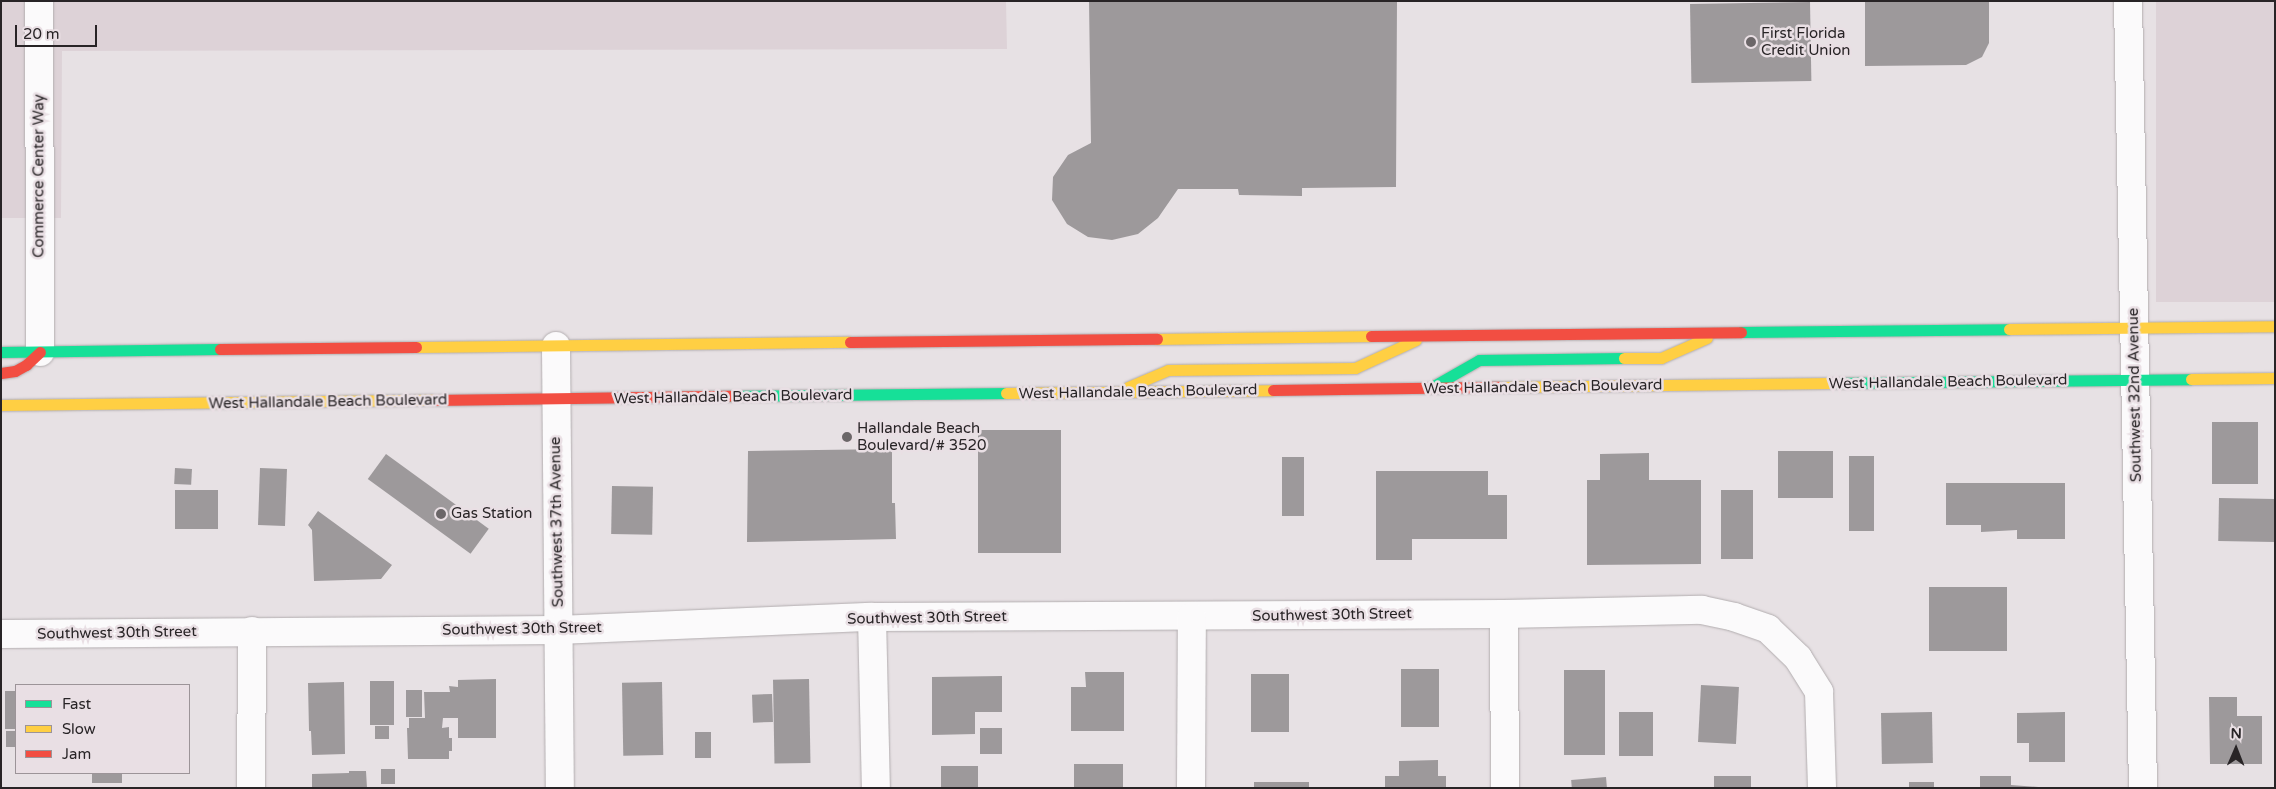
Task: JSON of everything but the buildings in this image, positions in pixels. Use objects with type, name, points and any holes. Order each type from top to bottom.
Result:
[{"type":"main road","points":[[1,352],[2275,326]]},
{"type":"main road","points":[[1429,389],[1479,360],[1661,358],[1718,333]]},
{"type":"main road","points":[[1116,393],[1168,370],[1355,368],[1423,336]]},
{"type":"main road","points":[[1,373],[15,371],[26,365],[40,352]]},
{"type":"main road","name":"West Hallandale Beach Boulevard","points":[[1,405],[555,400],[2275,378]]},
{"type":"street","name":"Commerce Center Way","points":[[39,1],[40,352]]},
{"type":"street","name":"Southwest 32nd Avenue","points":[[2128,1],[2143,788]]},
{"type":"street","name":"Southwest 37th Avenue","points":[[556,346],[560,788]]},
{"type":"street","name":"Southwest 30th Street","points":[[1,634],[558,630],[872,618],[1504,614],[1702,610],[1734,617],[1768,629],[1798,658],[1819,692],[1822,788]]},
{"type":"street","points":[[1504,614],[1505,788]]},
{"type":"street","points":[[1191,788],[1192,617]]},
{"type":"street","points":[[872,618],[876,788]]},
{"type":"street","points":[[251,788],[252,631]]},
{"type":"shaded area","points":[[1,1],[1006,1],[1007,49],[62,51],[61,218],[1,218]]},
{"type":"shaded area","points":[[2156,1],[2275,1],[2275,302],[2156,302]]},
{"type":"traffic: fast","points":[[1741,332],[2009,329]]},
{"type":"traffic: fast","points":[[1,352],[220,349]]},
{"type":"traffic: fast","points":[[1430,388],[1479,360],[1624,358]]},
{"type":"traffic: fast","points":[[1833,383],[2191,379]]},
{"type":"traffic: fast","points":[[730,396],[1006,393]]},
{"type":"traffic: slow","points":[[2009,329],[2275,326]]},
{"type":"traffic: slow","points":[[1157,339],[1371,336]]},
{"type":"traffic: slow","points":[[1624,358],[1661,358],[1707,338]]},
{"type":"traffic: slow","points":[[1128,387],[1168,370],[1355,368],[1416,340]]},
{"type":"traffic: slow","points":[[416,347],[850,342]]},
{"type":"traffic: slow","points":[[2191,379],[2275,378]]},
{"type":"traffic: slow","points":[[1499,387],[1833,383]]},
{"type":"traffic: slow","points":[[1006,393],[1273,390]]},
{"type":"traffic: slow","points":[[1,405],[433,400]]},
{"type":"traffic: jam","points":[[1371,336],[1741,332]]},
{"type":"traffic: jam","points":[[850,342],[1157,339]]},
{"type":"traffic: jam","points":[[220,349],[416,347]]},
{"type":"traffic: jam","points":[[1,373],[15,371],[26,365],[40,352]]},
{"type":"traffic: jam","points":[[1273,390],[1499,387]]},
{"type":"traffic: jam","points":[[433,400],[730,396]]},
{"type":"place","name":"First Florida Credit Union","points":[[1751,42]]},
{"type":"place","name":"Hallandale Beach Boulevard/# 3520","points":[[847,437]]},
{"type":"place","name":"Gas Station","points":[[441,514]]}]
